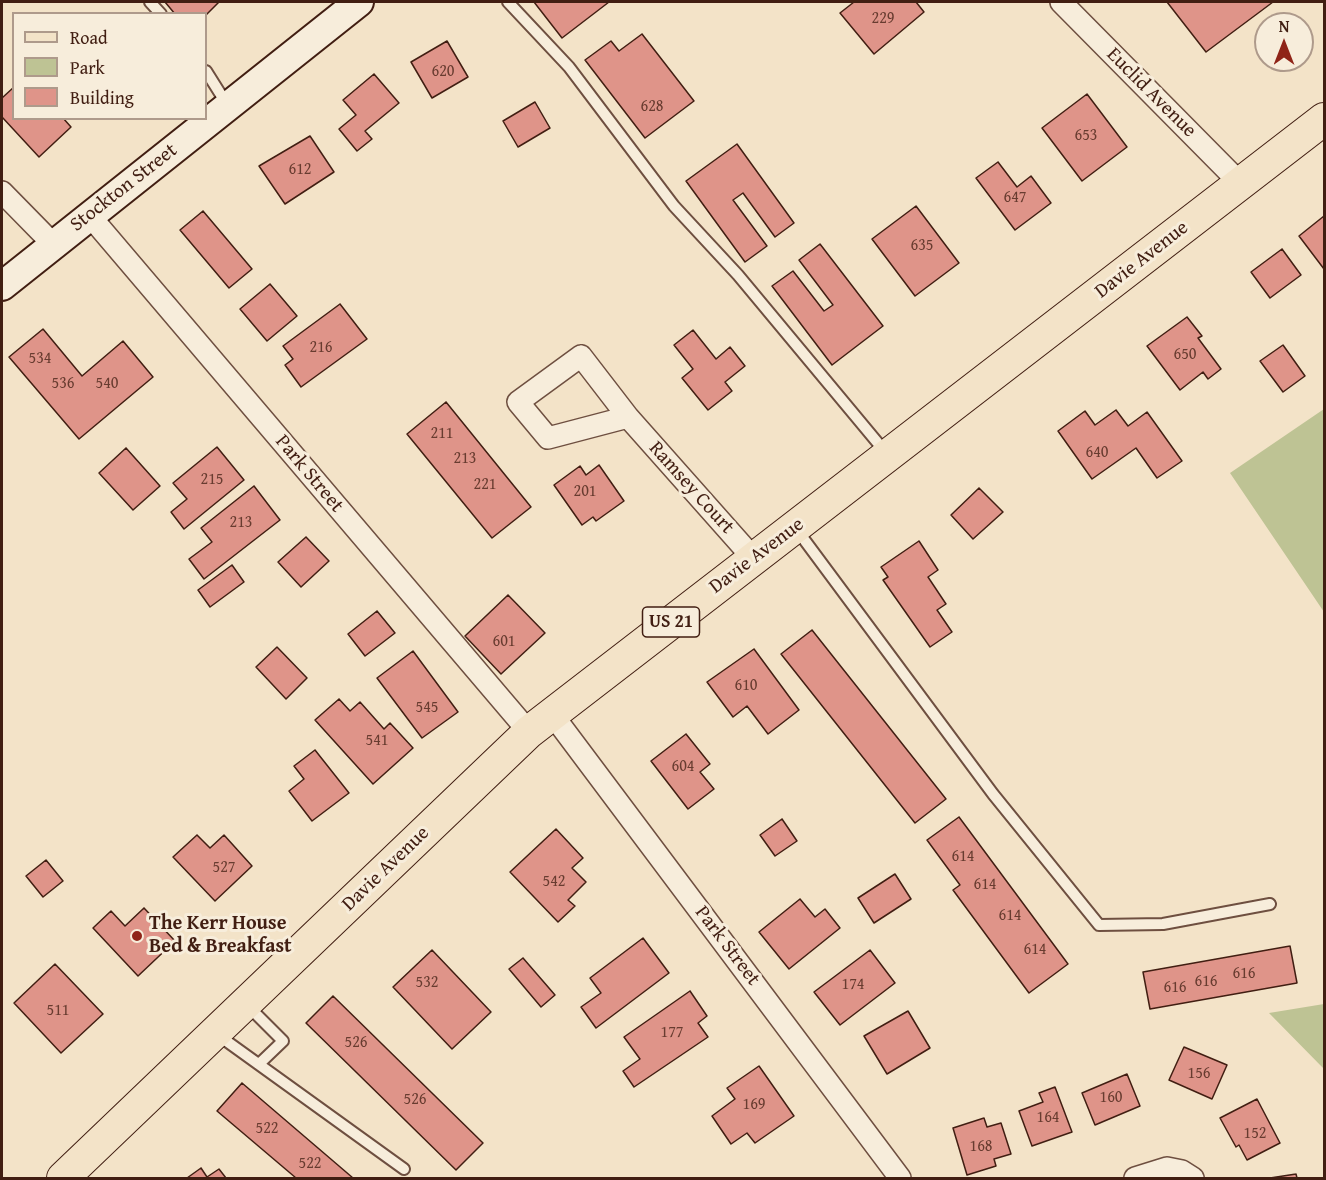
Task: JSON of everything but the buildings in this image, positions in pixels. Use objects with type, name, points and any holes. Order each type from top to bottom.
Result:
[{"type":"main road","name":"Davie Avenue","points":[[63,1179],[540,723],[1324,119]]},
{"type":"street","name":"Stockton Street","points":[[2,286],[359,2]]},
{"type":"street","name":"Euclid Avenue","points":[[1062,2],[1241,184]]},
{"type":"street","points":[[2,192],[53,244]]},
{"type":"street","name":"Park Street","points":[[90,216],[540,723],[900,1179]]},
{"type":"street","name":"Ramsey Court","points":[[628,417],[548,438],[518,402],[581,356],[628,417],[754,559]]},
{"type":"street","points":[[1136,1179],[1167,1168],[1182,1171],[1192,1179]]},
{"type":"lane","points":[[508,2],[569,67],[674,206],[738,275],[888,456]]},
{"type":"lane","points":[[207,73],[228,106]]},
{"type":"lane","points":[[795,527],[993,794],[1099,926],[1163,924],[1270,904]]},
{"type":"lane","points":[[246,1004],[283,1041],[259,1064]]},
{"type":"lane","points":[[215,1033],[404,1169]]},
{"type":"green space","points":[[1324,409],[1324,612],[1230,473]]},
{"type":"green space","points":[[1324,1004],[1324,1069],[1269,1013]]},
{"type":"place","name":"The Kerr House Bed & Breakfast","points":[[137,936]]}]
